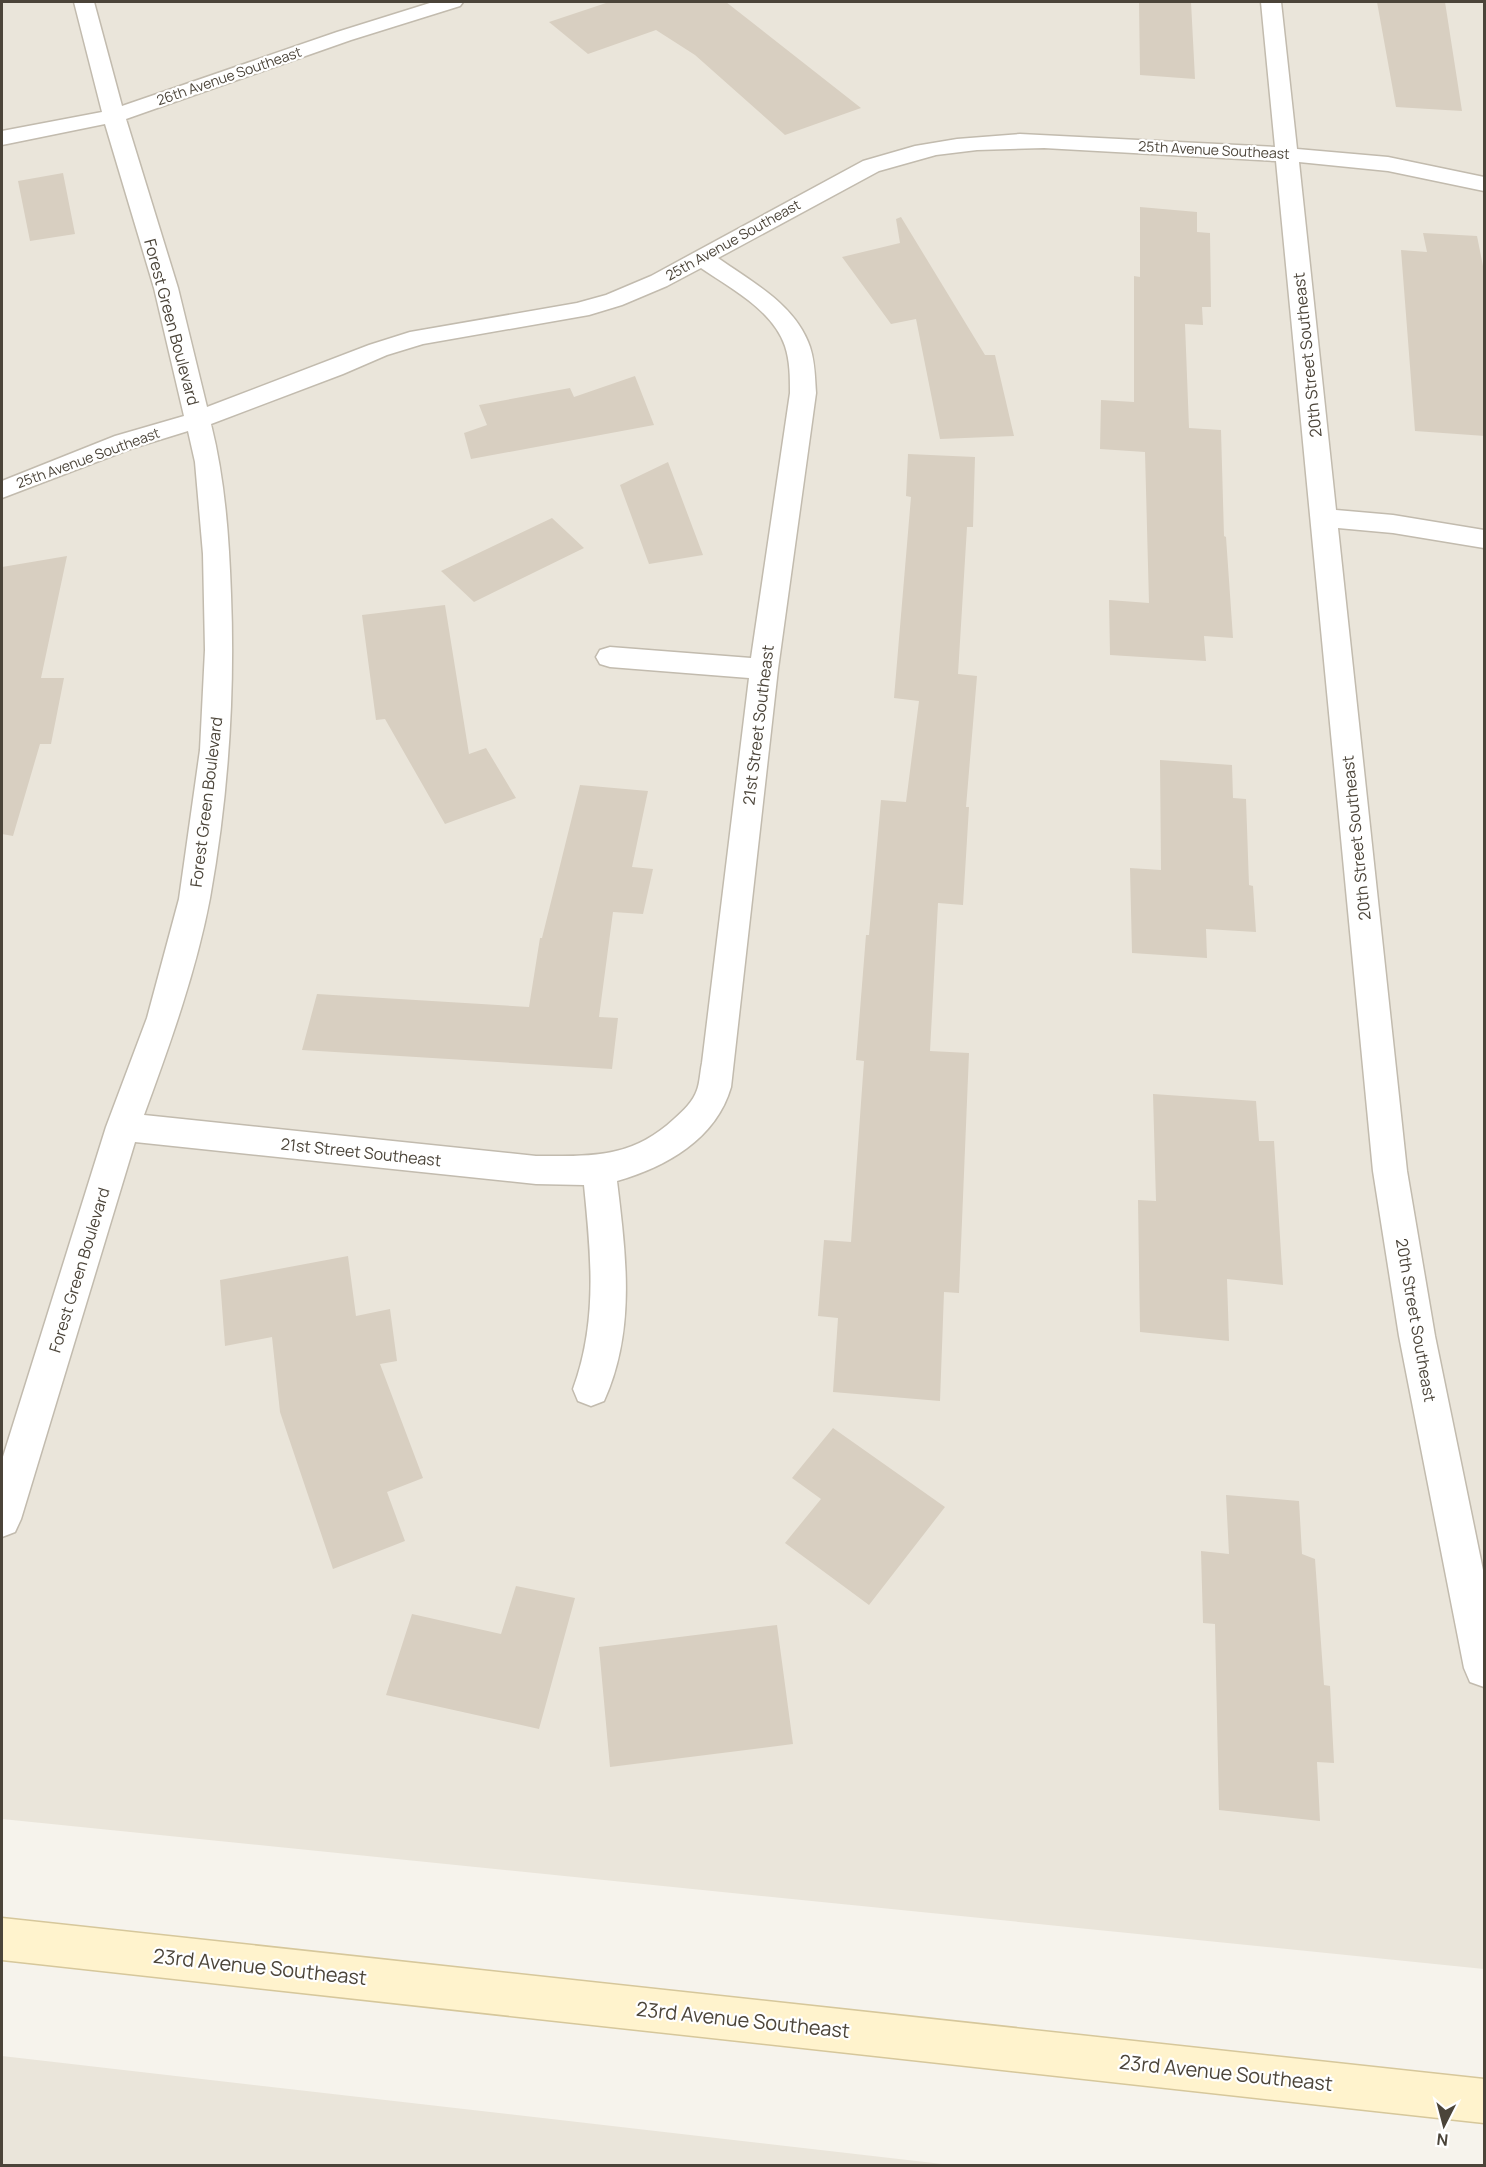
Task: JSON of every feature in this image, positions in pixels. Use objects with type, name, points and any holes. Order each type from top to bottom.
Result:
[{"type":"street","name":"Forest Green Boulevard","points":[[2,1519],[123,1127],[163,1018],[194,898],[215,750],[219,650],[216,554],[208,462],[166,288],[114,116],[84,2]]},
{"type":"street","name":"26th Avenue Southeast","points":[[2,138],[114,116],[407,8],[453,2]]},
{"type":"street","name":"20th Street Southeast","points":[[1271,2],[1390,1171],[1417,1336],[1485,1668]]},
{"type":"street","name":"25th Avenue Southeast","points":[[2,490],[124,442],[197,420],[334,369],[378,350],[419,337],[580,310],[614,300],[659,281],[871,166],[908,154],[953,144],[997,140],[1044,141],[1344,158],[1388,164],[1485,184]]},
{"type":"street","name":"21st Street Southeast","points":[[123,1127],[536,1170],[599,1170],[642,1158],[674,1141],[696,1120],[712,1094],[720,1051],[764,669],[803,393],[801,360],[796,342],[782,320],[766,305],[702,258]]},
{"type":"street","points":[[1324,518],[1393,524],[1485,539]]},
{"type":"street","points":[[610,657],[764,669]]},
{"type":"street","points":[[591,1389],[604,1346],[609,1310],[609,1259],[599,1170]]},
{"type":"street","name":"23rd Avenue Southeast","points":[[2,1939],[1485,2101]]},
{"type":"shaded area","points":[[2,2],[1484,2],[1484,1969],[2,1819]]},
{"type":"shaded area","points":[[2,2056],[951,2165],[2,2165]]},
{"type":"building","points":[[609,2],[726,2],[861,108],[785,135],[695,55],[656,30],[588,54],[549,22]]},
{"type":"building","points":[[1139,2],[1191,2],[1195,79],[1140,75]]},
{"type":"building","points":[[1377,2],[1445,2],[1462,111],[1396,107]]},
{"type":"building","points":[[63,173],[75,234],[30,241],[18,181]]},
{"type":"building","points":[[1140,207],[1197,212],[1197,232],[1210,233],[1211,307],[1202,307],[1203,325],[1185,324],[1189,428],[1221,430],[1224,536],[1226,537],[1233,638],[1204,636],[1206,661],[1110,655],[1109,600],[1149,603],[1145,452],[1100,449],[1101,400],[1134,402],[1134,276],[1140,277]]},
{"type":"building","points":[[901,217],[985,355],[995,355],[1014,436],[940,439],[916,319],[891,324],[842,257],[900,243],[896,219]]},
{"type":"building","points":[[1423,233],[1477,236],[1485,276],[1485,436],[1415,431],[1401,250],[1427,252]]},
{"type":"building","points":[[635,376],[654,425],[471,459],[464,433],[487,425],[479,405],[570,388],[574,397]]},
{"type":"building","points":[[908,454],[975,457],[973,527],[967,527],[958,674],[977,676],[966,807],[969,807],[963,905],[938,903],[930,1051],[969,1053],[959,1293],[944,1292],[940,1401],[833,1392],[838,1318],[818,1316],[824,1240],[851,1242],[864,1061],[856,1060],[866,935],[869,935],[881,800],[906,802],[919,701],[894,698],[911,497],[906,496]]},
{"type":"building","points":[[668,462],[703,555],[649,564],[620,485]]},
{"type":"building","points":[[552,518],[584,548],[474,602],[441,571]]},
{"type":"building","points":[[67,556],[41,678],[64,678],[51,744],[40,744],[13,836],[2,834],[2,567]]},
{"type":"building","points":[[445,605],[469,754],[486,748],[516,798],[445,824],[385,719],[376,720],[362,615]]},
{"type":"building","points":[[1160,760],[1232,765],[1233,798],[1246,799],[1249,885],[1253,886],[1256,932],[1206,929],[1207,958],[1132,953],[1130,868],[1161,870]]},
{"type":"building","points":[[580,785],[648,791],[632,867],[653,869],[643,914],[613,912],[599,1017],[618,1018],[612,1069],[302,1050],[317,994],[529,1007],[540,938],[542,938]]},
{"type":"building","points":[[1153,1094],[1256,1101],[1259,1141],[1274,1141],[1283,1285],[1227,1279],[1229,1341],[1140,1332],[1138,1200],[1156,1201]]},
{"type":"building","points":[[348,1256],[356,1316],[390,1309],[397,1361],[380,1364],[423,1478],[387,1492],[405,1541],[333,1569],[280,1412],[272,1337],[225,1346],[220,1280]]},
{"type":"building","points":[[833,1428],[945,1507],[869,1605],[785,1543],[821,1499],[792,1478]]},
{"type":"building","points":[[1226,1495],[1299,1501],[1302,1554],[1315,1559],[1324,1685],[1330,1686],[1334,1763],[1317,1762],[1320,1821],[1219,1810],[1215,1624],[1203,1623],[1201,1551],[1229,1554]]},
{"type":"building","points":[[516,1586],[575,1598],[539,1729],[386,1695],[412,1614],[501,1634]]},
{"type":"building","points":[[777,1625],[793,1744],[610,1767],[599,1647]]}]
